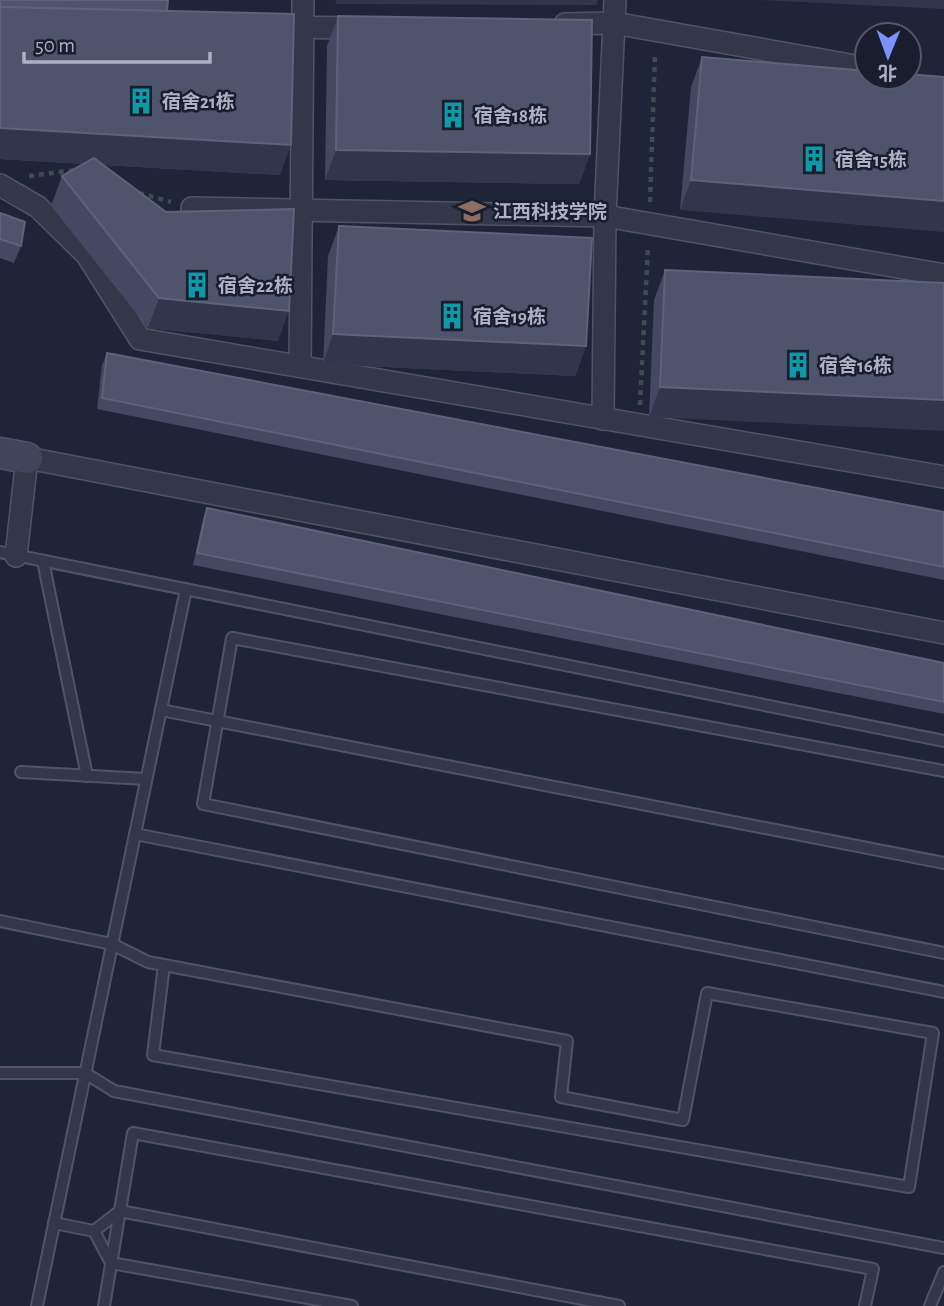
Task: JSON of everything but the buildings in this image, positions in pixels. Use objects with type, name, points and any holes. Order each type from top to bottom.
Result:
[{"type":"street","points":[[300,366],[303,0]]},
{"type":"street","points":[[603,419],[605,216],[615,0]]},
{"type":"street","points":[[547,24],[614,23],[853,66]]},
{"type":"street","points":[[247,26],[303,29],[385,27]]},
{"type":"street","points":[[9,181],[87,255],[140,339],[944,477]]},
{"type":"street","points":[[192,208],[605,216],[944,275]]},
{"type":"street","points":[[8,554],[13,456],[944,633]]},
{"type":"lane","points":[[8,554],[944,741]]},
{"type":"lane","points":[[43,561],[87,776]]},
{"type":"lane","points":[[37,1306],[186,589]]},
{"type":"lane","points":[[944,771],[232,638],[203,804],[944,953]]},
{"type":"lane","points":[[161,710],[944,863]]},
{"type":"lane","points":[[21,772],[146,779]]},
{"type":"lane","points":[[135,834],[944,992]]},
{"type":"lane","points":[[0,921],[112,944],[148,962],[164,965],[567,1041],[561,1097],[683,1120],[707,993],[933,1033],[909,1187],[153,1055],[164,965]]},
{"type":"lane","points":[[0,1073],[85,1073],[114,1091],[944,1248]]},
{"type":"lane","points":[[104,1306],[133,1133],[873,1269],[865,1306]]},
{"type":"lane","points":[[54,1223],[94,1231],[120,1211],[619,1306]]},
{"type":"lane","points":[[94,1231],[111,1263]]},
{"type":"lane","points":[[111,1263],[352,1306]]},
{"type":"lane","points":[[930,1306],[944,1272]]},
{"type":"path","points":[[9,181],[83,169]]},
{"type":"path","points":[[133,191],[192,208]]},
{"type":"place","name":"宿舍21栋","points":[[141,101]]},
{"type":"place","name":"宿舍18栋","points":[[453,115]]},
{"type":"place","name":"宿舍15栋","points":[[814,159]]},
{"type":"place","name":"江西科技学院","points":[[472,211]]},
{"type":"place","name":"宿舍22栋","points":[[197,285]]},
{"type":"place","name":"宿舍19栋","points":[[452,316]]},
{"type":"place","name":"宿舍16栋","points":[[798,365]]}]
